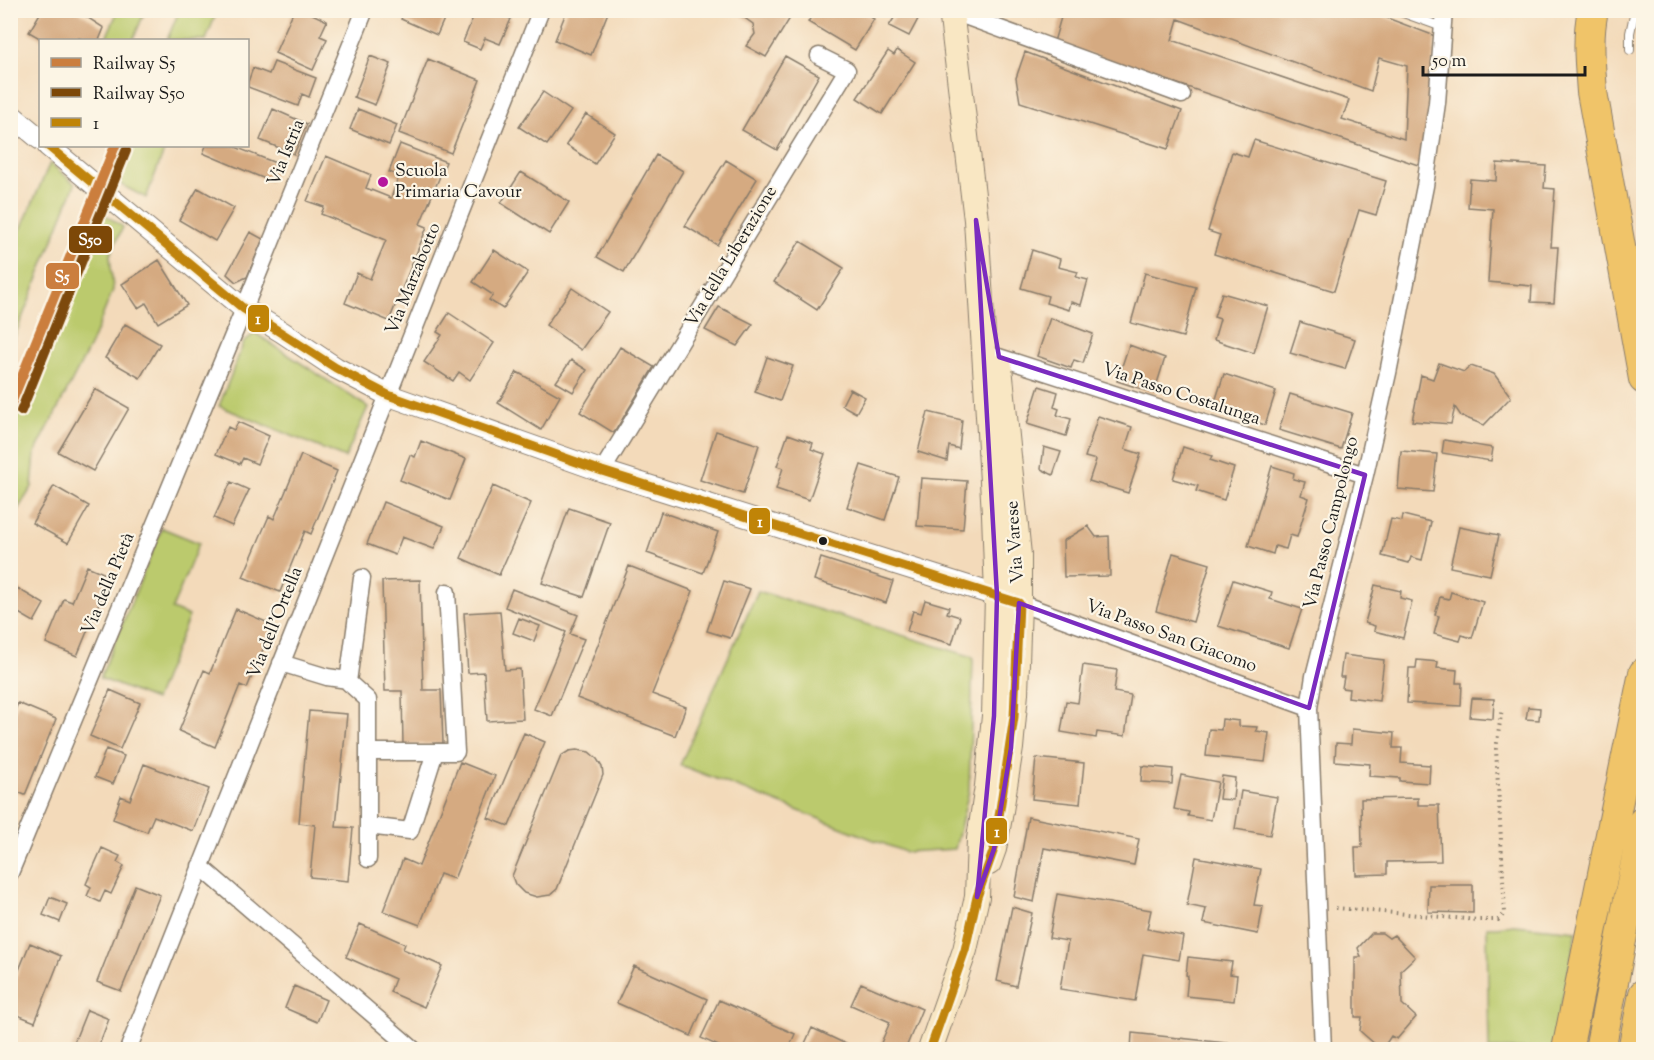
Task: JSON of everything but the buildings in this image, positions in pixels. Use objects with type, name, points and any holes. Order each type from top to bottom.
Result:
[{"type":"highway","points":[[1593,10],[1589,28],[1592,92],[1644,379]]},
{"type":"highway","points":[[1567,1050],[1644,673]]},
{"type":"highway","points":[[1600,1050],[1644,821]]},
{"type":"highway","points":[[1633,1050],[1644,994]]},
{"type":"main road","name":"Via Varese","points":[[930,1050],[970,933],[977,897],[979,839],[1008,599],[994,514],[991,356],[951,11]]},
{"type":"street","name":"Via Istria","points":[[244,309],[365,10]]},
{"type":"street","name":"Via Marzabotto","points":[[388,395],[541,10]]},
{"type":"street","points":[[951,11],[1182,95]]},
{"type":"street","name":"Via Passo Campolongo","points":[[1323,1050],[1309,708],[1314,676],[1365,475],[1388,373],[1427,176],[1437,103],[1443,19]]},
{"type":"street","name":"Via della Liberazione","points":[[602,471],[847,70],[819,56]]},
{"type":"street","points":[[10,114],[39,138]]},
{"type":"street","points":[[49,147],[244,309],[336,368],[388,395],[602,471],[1008,599]]},
{"type":"street","name":"Via della Pietà","points":[[10,873],[244,309]]},
{"type":"street","name":"Via Passo Costalunga","points":[[991,356],[1365,475]]},
{"type":"street","name":"Via dell'Ortella","points":[[128,1050],[388,395]]},
{"type":"street","points":[[362,578],[348,682],[368,700],[368,859]]},
{"type":"street","points":[[368,752],[456,752],[447,592]]},
{"type":"street","name":"Via Passo San Giacomo","points":[[1008,599],[1309,708]]},
{"type":"street","points":[[281,663],[327,677],[348,680]]},
{"type":"street","points":[[368,826],[410,831],[435,752]]},
{"type":"street","points":[[200,866],[414,1050]]},
{"type":"lane","points":[[1395,10],[1443,19]]},
{"type":"lane","points":[[1630,50],[1630,33],[1635,10]]},
{"type":"path","points":[[1317,906],[1479,920],[1498,920],[1505,913],[1496,749],[1502,708]]},
{"type":"highlighted area","points":[[976,220],[999,357],[1365,475],[1309,708],[1019,603],[1011,748],[994,849],[977,897],[994,716],[997,595]]},
{"type":"green space","points":[[118,11],[145,11],[133,39],[105,39]]},
{"type":"green space","points":[[179,11],[217,11],[206,39],[167,39]]},
{"type":"green space","points":[[124,147],[166,147],[146,198],[110,179]]},
{"type":"green space","points":[[50,163],[75,184],[11,346],[11,252]]},
{"type":"green space","points":[[97,209],[123,227],[110,255],[113,290],[91,344],[35,453],[32,487],[11,520],[11,431]]},
{"type":"green space","points":[[255,333],[368,407],[345,458],[219,406],[244,342]]},
{"type":"green space","points":[[162,528],[199,543],[172,609],[189,616],[155,700],[100,678]]},
{"type":"green space","points":[[758,591],[973,657],[969,791],[955,849],[905,852],[680,765]]},
{"type":"green space","points":[[1514,925],[1577,931],[1552,1049],[1489,1049],[1487,927]]},
{"type":"rail line","name":"S5","points":[[10,406],[115,147]]},
{"type":"rail line","name":"S50","points":[[21,411],[126,151]]},
{"type":"transit line","name":"1","points":[[49,147],[244,309],[336,368],[388,395],[602,471],[1019,603]]},
{"type":"transit line","name":"1","points":[[930,1050],[965,950],[977,897],[994,849],[1014,717],[1019,603]]},
{"type":"place","name":"Scuola Primaria Cavour","points":[[383,182]]}]
